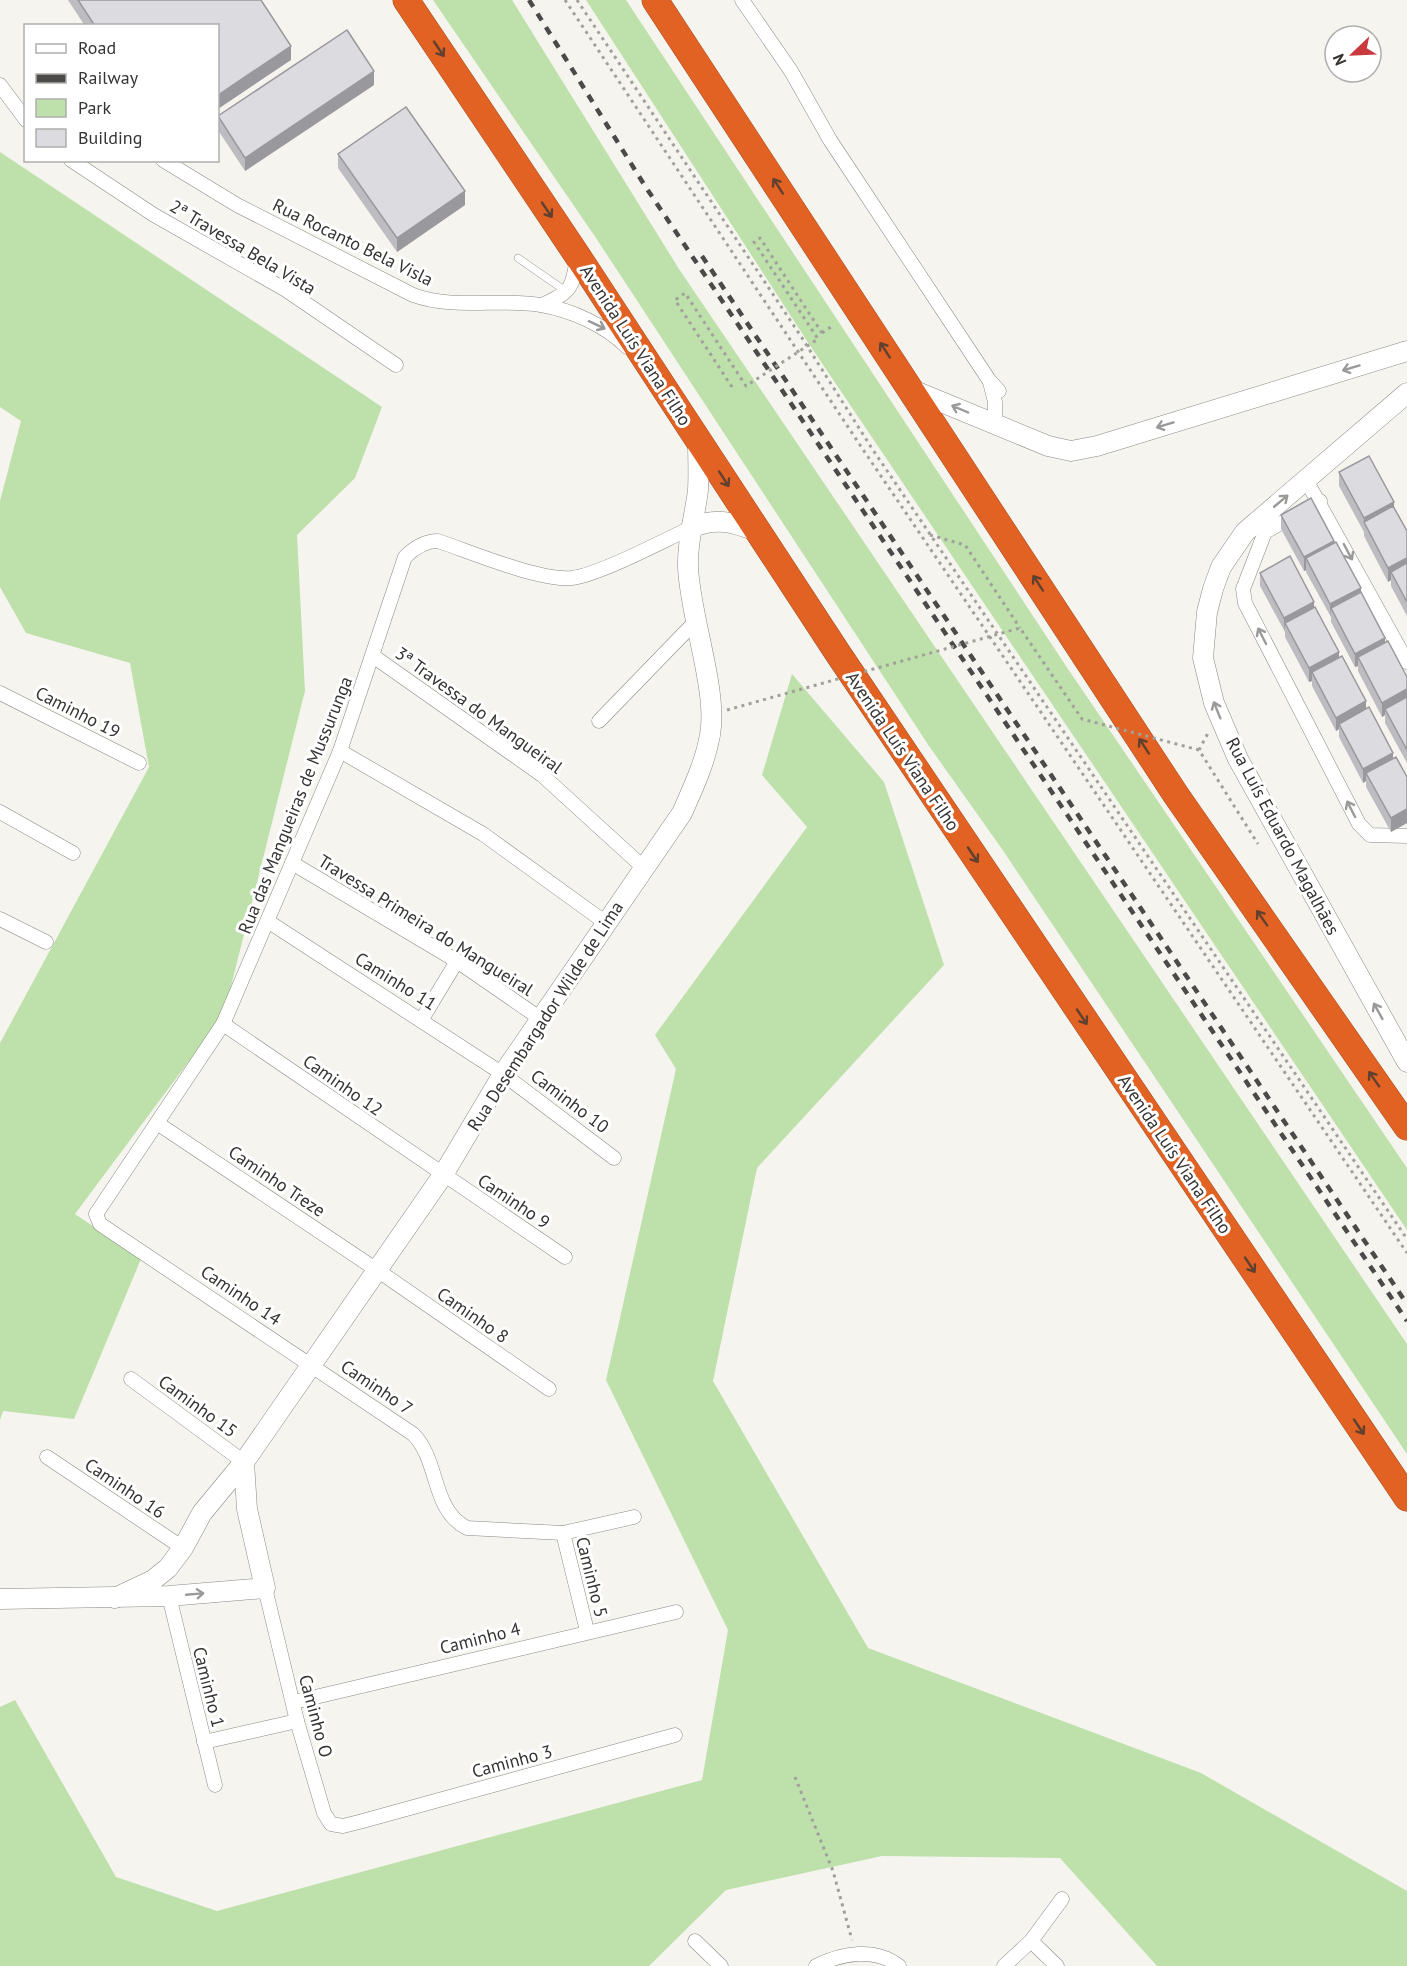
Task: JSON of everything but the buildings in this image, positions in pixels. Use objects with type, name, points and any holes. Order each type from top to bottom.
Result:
[{"type":"highway","name":"Avenida Luís Viana Filho","points":[[406,0],[577,255],[758,532],[1407,1498]]},
{"type":"highway","points":[[655,0],[1176,795],[1407,1127]]},
{"type":"main road","points":[[910,388],[1048,446],[1071,451],[1097,446],[1407,351]]},
{"type":"main road","name":"Rua Luís Eduardo Magalhães","points":[[1407,393],[1245,532],[1221,567],[1213,589],[1206,623],[1203,658],[1207,681],[1238,759],[1407,1062]]},
{"type":"main road","name":"Rua Desembargador Wilde de Lima","points":[[115,1598],[140,1587],[168,1568],[183,1548],[207,1506],[244,1461],[443,1176],[503,1074],[682,813],[701,770],[711,733],[709,693],[694,622],[688,568],[691,528],[698,489],[698,439]]},
{"type":"main road","points":[[691,528],[717,520],[738,523],[758,532]]},
{"type":"main road","points":[[244,1461],[247,1509],[265,1588]]},
{"type":"main road","points":[[207,1506],[225,1501],[247,1509]]},
{"type":"main road","points":[[168,1568],[169,1596]]},
{"type":"main road","name":"Rua Desembargador Wilde de Lima","points":[[0,1599],[169,1596],[265,1588]]},
{"type":"street","points":[[742,0],[791,72],[830,140],[989,380],[999,391]]},
{"type":"street","points":[[0,85],[19,102]]},
{"type":"street","name":"2ª Travessa Bela Vista","points":[[74,162],[154,215],[286,290],[396,365]]},
{"type":"street","name":"Rua Rocanto Bela Visla","points":[[166,162],[237,205],[413,295],[440,302],[542,305],[604,328],[617,337],[658,378]]},
{"type":"street","points":[[567,292],[573,284],[577,255]]},
{"type":"street","name":"Rua Rocanto Bela Visla","points":[[542,305],[567,292]]},
{"type":"street","points":[[989,380],[995,402],[995,424]]},
{"type":"street","points":[[1306,480],[1320,501],[1407,662]]},
{"type":"street","points":[[1320,501],[1265,532],[1243,589],[1245,603],[1359,824],[1370,835],[1407,836]]},
{"type":"street","name":"Rua das Mangueiras de Mussurunga","points":[[108,1193],[223,1024],[269,922],[340,751],[405,556],[429,541],[438,541],[554,577],[571,578],[595,570],[691,528]]},
{"type":"street","points":[[599,721],[694,622]]},
{"type":"street","name":"3ª Travessa do Mangueiral","points":[[373,656],[529,764],[644,867]]},
{"type":"street","name":"Caminho 19","points":[[0,693],[139,763]]},
{"type":"street","points":[[340,751],[483,834],[606,923]]},
{"type":"street","points":[[0,812],[73,853]]},
{"type":"street","name":"Travessa Primeira do Mangueiral","points":[[292,863],[457,961],[541,1019]]},
{"type":"street","points":[[0,919],[46,942]]},
{"type":"street","name":"Caminho 11","points":[[269,922],[422,1019],[503,1074]]},
{"type":"street","points":[[422,1019],[457,961]]},
{"type":"street","name":"Caminho 12","points":[[223,1024],[443,1176]]},
{"type":"street","name":"Caminho 10","points":[[503,1074],[614,1158]]},
{"type":"street","name":"Caminho Treze","points":[[157,1123],[377,1270]]},
{"type":"street","name":"Caminho 9","points":[[443,1176],[565,1257]]},
{"type":"street","name":"Caminho 14","points":[[108,1193],[96,1215],[99,1224],[311,1365]]},
{"type":"street","name":"Caminho 8","points":[[377,1270],[549,1389]]},
{"type":"street","name":"Caminho 7","points":[[311,1365],[421,1442],[428,1453],[446,1510],[456,1522],[467,1528],[563,1533]]},
{"type":"street","name":"Caminho 15","points":[[131,1379],[244,1461]]},
{"type":"street","name":"Caminho 16","points":[[47,1458],[183,1548]]},
{"type":"street","name":"Caminho 5","points":[[587,1631],[563,1533],[634,1517]]},
{"type":"street","name":"Caminho O","points":[[265,1588],[297,1721],[327,1820],[331,1824],[343,1826],[359,1822]]},
{"type":"street","name":"Caminho 1","points":[[169,1596],[215,1785]]},
{"type":"street","name":"Caminho 4","points":[[294,1702],[587,1631],[676,1612]]},
{"type":"street","points":[[204,1742],[297,1721]]},
{"type":"street","name":"Caminho 3","points":[[359,1822],[675,1735]]},
{"type":"street","points":[[1005,1966],[1031,1941],[1062,1899]]},
{"type":"street","points":[[695,1941],[721,1966]]},
{"type":"street","points":[[1031,1941],[1057,1966]]},
{"type":"street","points":[[816,1966],[855,1954],[878,1954],[899,1966]]},
{"type":"lane","points":[[518,258],[567,292]]},
{"type":"path","points":[[565,0],[864,451],[1407,1253]]},
{"type":"path","points":[[577,0],[930,535],[1407,1239]]},
{"type":"path","points":[[732,387],[675,300],[685,293],[746,386],[818,339],[754,242],[760,238],[822,333],[831,327]]},
{"type":"path","points":[[930,535],[965,545],[1082,719],[1199,750],[1258,844]]},
{"type":"path","points":[[727,710],[1020,628]]},
{"type":"path","points":[[1199,750],[1204,737]]},
{"type":"path","points":[[795,1777],[833,1871],[855,1954]]},
{"type":"green space","points":[[433,0],[512,0],[679,269],[1407,1344],[1407,1454],[1002,849],[929,746],[596,238]]},
{"type":"green space","points":[[586,0],[626,0],[1066,666],[1407,1168],[1407,1230],[809,344]]},
{"type":"green space","points":[[0,152],[382,407],[355,478],[297,535],[305,691],[224,1014],[75,1214],[141,1259],[74,1419],[3,1411],[0,1420],[0,1043],[149,767],[130,663],[26,633],[0,587],[0,501],[21,421],[0,407]]},
{"type":"green space","points":[[792,674],[884,782],[944,965],[757,1168],[713,1381],[868,1648],[1201,1773],[1407,1891],[1407,1966],[1157,1966],[1060,1858],[882,1856],[726,1890],[649,1966],[0,1966],[0,1707],[15,1700],[116,1877],[217,1911],[702,1780],[728,1630],[606,1380],[676,1069],[655,1035],[807,827],[762,775]]},
{"type":"railway","points":[[529,0],[645,186],[1407,1321]]},
{"type":"railway","points":[[702,256],[1407,1304]]}]
